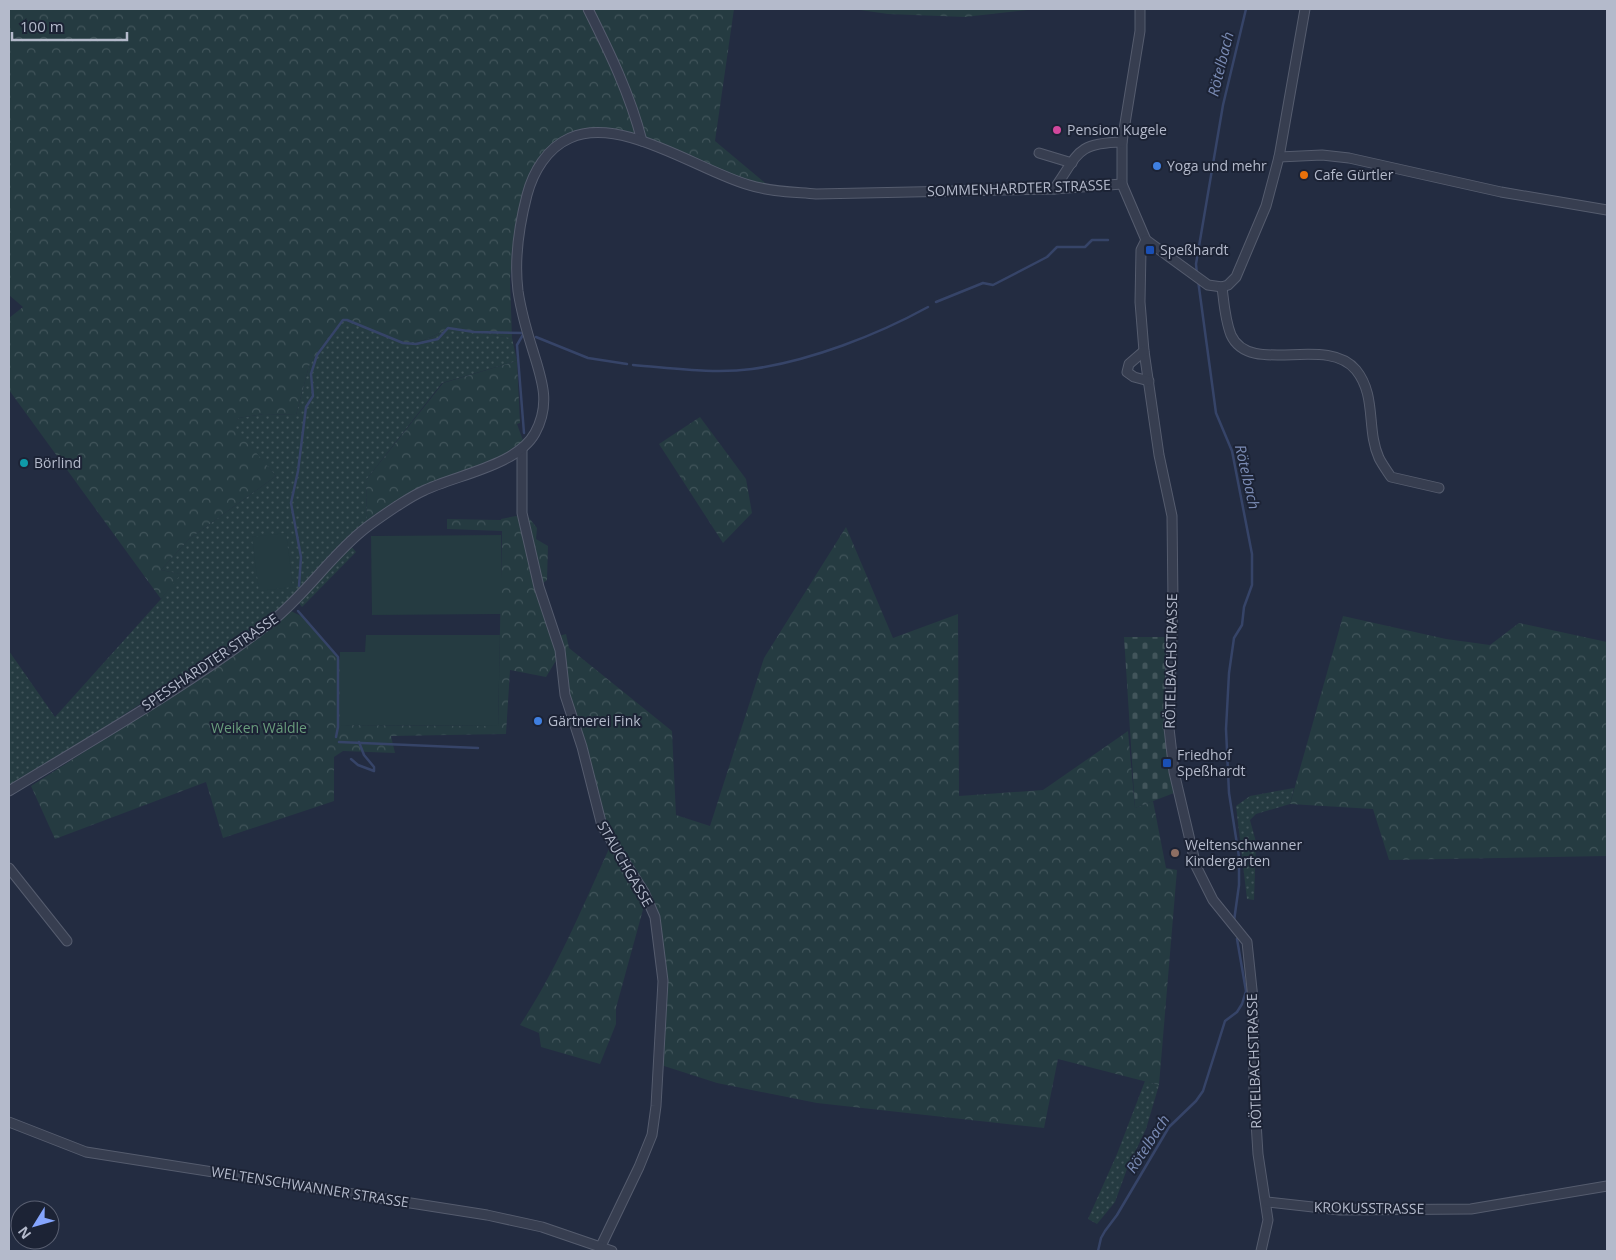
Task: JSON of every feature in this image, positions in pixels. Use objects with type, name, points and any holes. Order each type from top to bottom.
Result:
[{"type":"street","points":[[588,9],[608,50],[634,112],[642,141]]},
{"type":"street","points":[[1122,184],[1122,142],[1140,31],[1140,9]]},
{"type":"street","points":[[1146,240],[1169,254],[1202,281],[1222,287],[1228,285],[1236,277],[1266,206],[1279,157],[1305,9]]},
{"type":"street","name":"SOMMENHARDTER STRASSE","points":[[545,158],[570,138],[580,135],[618,133],[751,186],[785,192],[816,194],[1054,189],[1122,184],[1146,240]]},
{"type":"street","points":[[1054,189],[1082,148],[1096,143],[1122,142]]},
{"type":"street","points":[[1039,153],[1072,163]]},
{"type":"street","points":[[1279,157],[1322,155],[1349,158],[1501,192],[1607,210]]},
{"type":"street","name":"SPESSHARDTER STRASSE","points":[[9,791],[176,687],[269,623],[361,531],[389,511],[423,491],[502,460],[522,449],[533,437],[540,424],[545,389],[518,294],[516,264],[525,202],[535,174],[545,158]]},
{"type":"street","name":"RÖTELBACHSTRASSE","points":[[1146,240],[1141,250],[1140,302],[1144,351],[1159,455],[1172,516],[1173,603],[1169,728],[1174,772],[1192,850],[1203,884],[1213,900],[1247,942],[1253,999],[1254,1090],[1258,1154],[1267,1202],[1268,1220],[1261,1251]]},
{"type":"street","points":[[1222,287],[1226,319],[1232,338],[1243,348],[1264,356],[1317,353],[1343,358],[1356,370],[1364,382],[1370,398],[1373,433],[1379,458],[1391,477],[1439,488]]},
{"type":"street","points":[[1144,351],[1129,364],[1128,372],[1134,377],[1149,381]]},
{"type":"street","name":"STAUCHGASSE","points":[[522,449],[522,513],[539,587],[560,650],[566,701],[582,747],[602,826],[644,892],[654,917],[663,981],[656,1106],[652,1135],[639,1167],[601,1246]]},
{"type":"street","points":[[9,868],[66,941]]},
{"type":"street","name":"WELTENSCHWANNER STRASSE","points":[[9,1122],[86,1152],[487,1214],[542,1226],[612,1251]]},
{"type":"street","name":"KROKUSSTRASSE","points":[[1267,1202],[1340,1210],[1471,1209],[1607,1186]]},
{"type":"green space","points":[[9,9],[734,9],[715,141],[770,187],[711,169],[651,141],[596,130],[547,150],[535,163],[523,197],[515,231],[510,279],[512,338],[448,328],[431,337],[406,342],[395,340],[344,320],[325,341],[309,366],[296,415],[264,414],[238,418],[234,427],[276,476],[189,539],[161,570],[181,574],[161,599],[9,390],[9,318],[23,307],[9,295]]},
{"type":"green space","points":[[853,9],[1037,9],[965,17],[888,14]]},
{"type":"green space","points":[[344,320],[395,340],[406,342],[432,337],[448,328],[512,338],[517,361],[442,383],[366,480],[367,522],[288,604],[260,626],[13,787],[9,787],[9,651],[55,717],[161,599],[180,574],[161,570],[189,539],[276,476],[233,427],[238,418],[264,414],[296,415],[309,366],[325,341]]},
{"type":"green space","points":[[517,361],[520,423],[517,424],[524,443],[512,451],[367,522],[366,480],[443,383]]},
{"type":"green space","points":[[700,417],[746,479],[752,513],[723,543],[659,444]]},
{"type":"green space","name":"Weiken Wäldle","points":[[526,514],[537,528],[536,539],[548,546],[547,580],[537,588],[551,638],[566,634],[569,648],[672,731],[676,815],[710,826],[764,658],[846,527],[893,638],[958,614],[959,796],[1043,790],[1128,731],[1135,808],[1153,801],[1166,868],[1177,870],[1159,1085],[1058,1059],[1044,1128],[817,1103],[717,1083],[661,1065],[665,981],[647,895],[616,1008],[616,1024],[600,1064],[541,1047],[539,1033],[520,1025],[558,958],[613,840],[600,812],[587,746],[557,659],[546,677],[510,670],[506,734],[391,736],[395,753],[343,751],[334,757],[334,801],[223,838],[206,782],[55,839],[31,786],[178,692],[291,611],[305,618],[340,660],[340,725],[498,726],[502,531],[447,529],[447,519],[501,520]]},
{"type":"green space","points":[[286,533],[293,587],[259,591],[252,537]]},
{"type":"green space","points":[[501,535],[501,614],[372,615],[371,536]]},
{"type":"green space","points":[[351,546],[356,552],[302,607],[298,602]]},
{"type":"green space","points":[[1343,616],[1446,639],[1490,645],[1519,623],[1607,642],[1607,856],[1389,860],[1373,809],[1290,804]]},
{"type":"green space","points":[[366,635],[500,635],[498,726],[340,725],[340,652],[365,652]]},
{"type":"green space","points":[[1124,637],[1166,637],[1164,731],[1174,793],[1135,808]]},
{"type":"green space","points":[[1294,788],[1290,804],[1256,814],[1250,820],[1256,842],[1254,900],[1247,899],[1236,806],[1250,796]]},
{"type":"green space","points":[[1145,1081],[1159,1085],[1146,1129],[1127,1169],[1115,1202],[1097,1224],[1088,1219],[1117,1154]]},
{"type":"waterway","name":"Rötelbach","points":[[1197,275],[1196,264],[1223,105],[1246,9]]},
{"type":"waterway","points":[[936,302],[983,283],[993,285],[1047,257],[1057,247],[1085,247],[1092,240],[1108,240]]},
{"type":"waterway","name":"Rötelbach","points":[[1198,280],[1216,413],[1232,451],[1252,554],[1252,585],[1244,607],[1242,625],[1234,638],[1229,673],[1226,729],[1229,793],[1239,857],[1239,885],[1234,921]]},
{"type":"waterway","points":[[633,365],[723,371],[774,365],[843,346],[928,307]]},
{"type":"waterway","points":[[299,586],[301,557],[291,503],[298,471],[306,407],[313,396],[311,374],[317,355],[343,320],[403,343],[416,344],[438,339],[448,328],[474,332],[524,333]]},
{"type":"waterway","points":[[524,333],[517,345],[524,433]]},
{"type":"waterway","points":[[536,337],[588,358],[627,364]]},
{"type":"waterway","points":[[298,611],[338,657],[338,727],[336,737]]},
{"type":"waterway","points":[[339,742],[478,748]]},
{"type":"waterway","points":[[351,759],[358,765],[374,771],[374,767],[364,755],[359,742]]},
{"type":"waterway","name":"Rötelbach","points":[[1098,1251],[1105,1231],[1117,1215],[1169,1127],[1196,1101],[1203,1091],[1225,1021],[1237,1012],[1242,1004],[1246,991],[1237,939]]},
{"type":"place","name":"Pension Kugele","points":[[1057,130]]},
{"type":"place","name":"Yoga und mehr","points":[[1157,166]]},
{"type":"place","name":"Cafe Gürtler","points":[[1304,175]]},
{"type":"place","name":"Speßhardt","points":[[1150,250]]},
{"type":"place","name":"Börlind","points":[[24,463]]},
{"type":"place","name":"Gärtnerei Fink","points":[[538,721]]},
{"type":"place","name":"Friedhof Speßhardt","points":[[1167,763]]},
{"type":"place","name":"Weltenschwanner Kindergarten","points":[[1175,853]]}]
